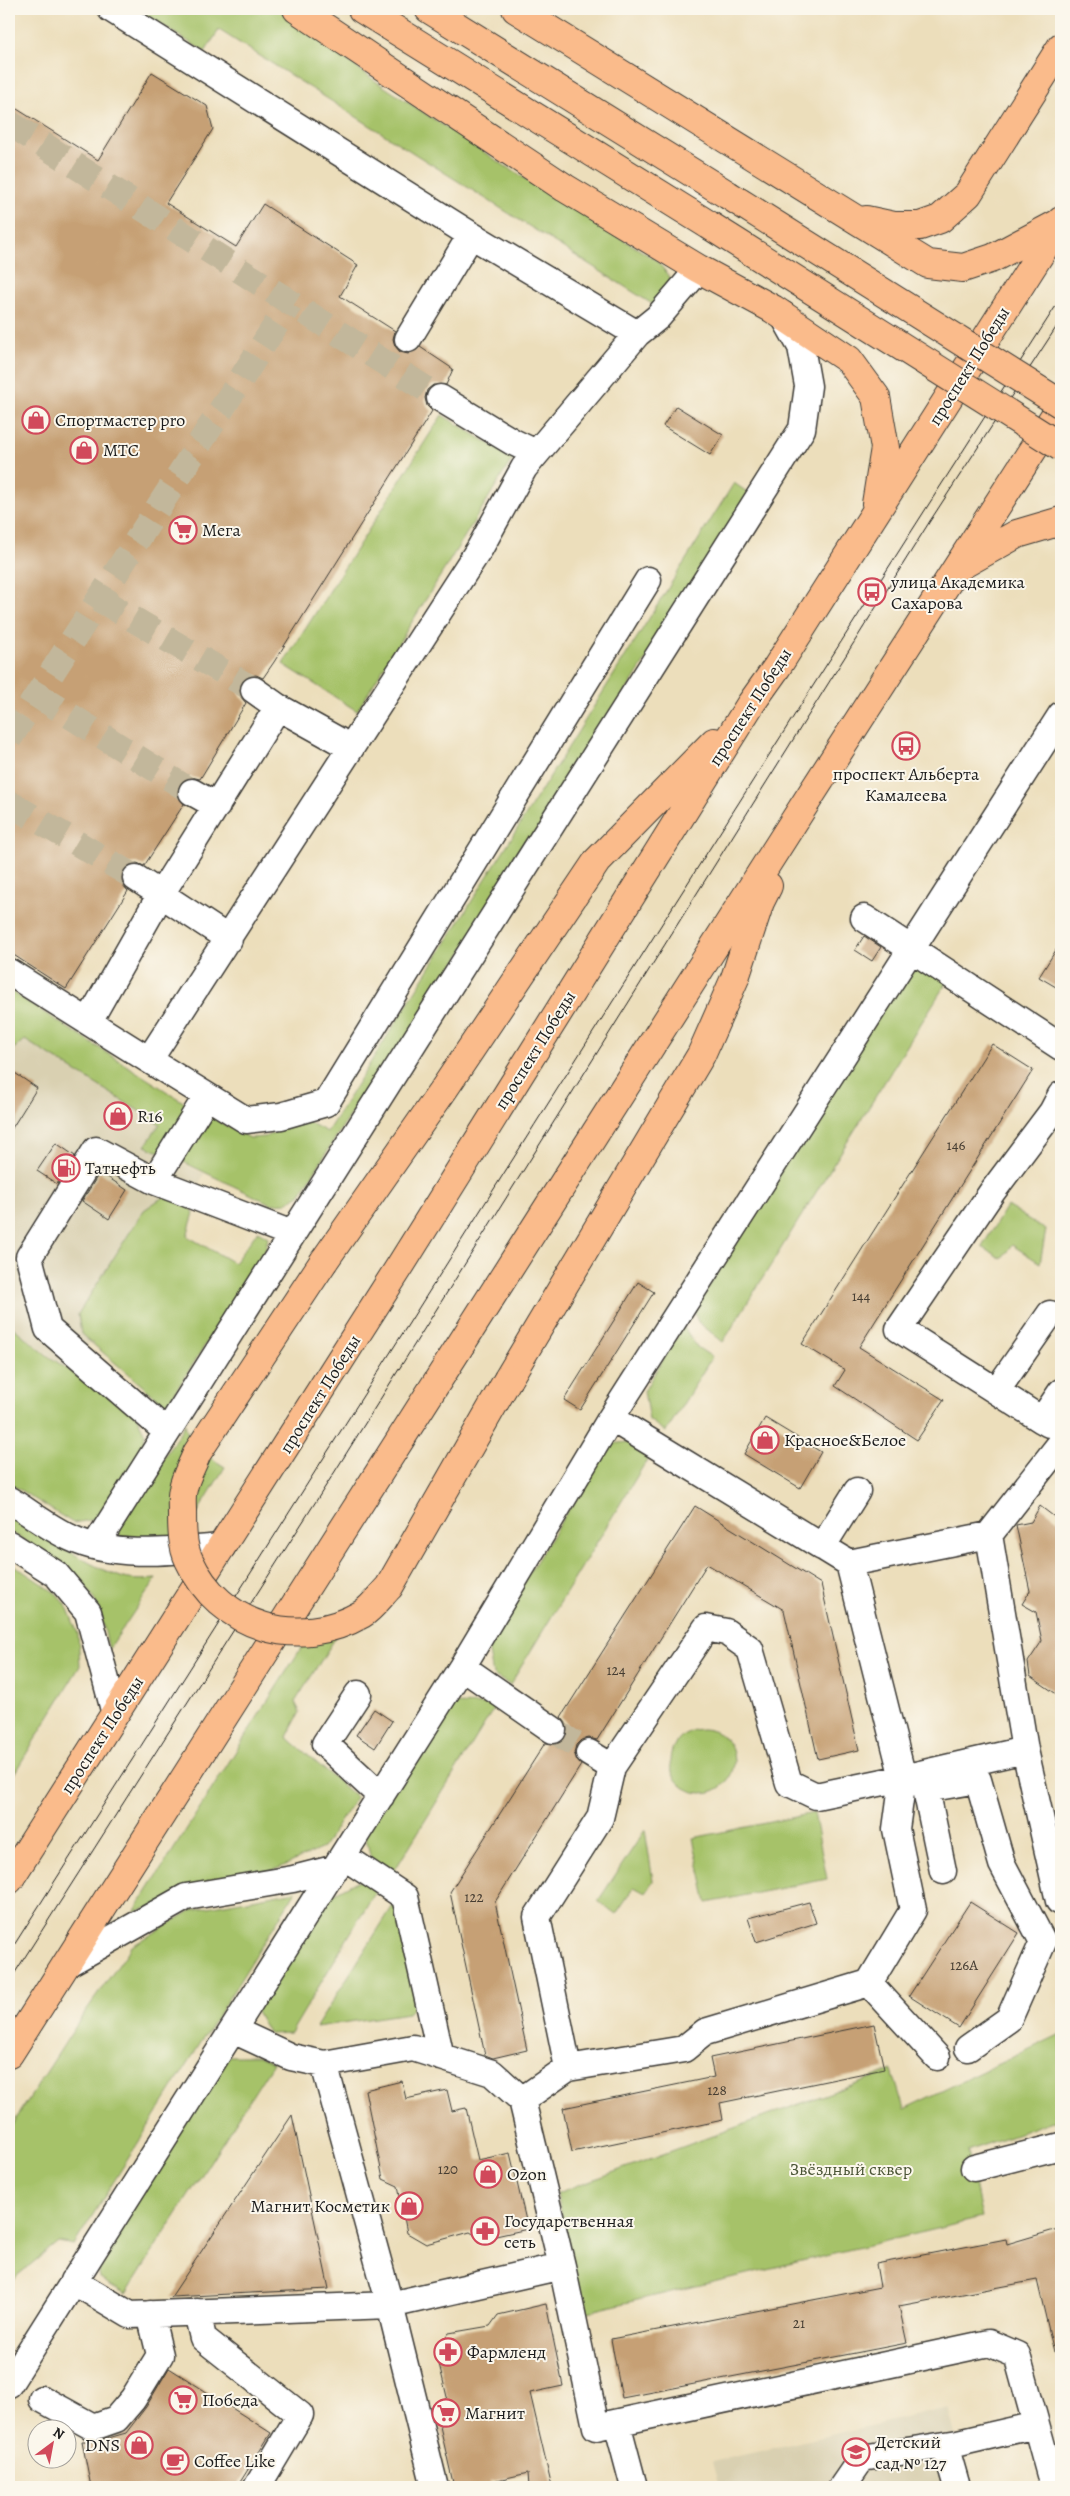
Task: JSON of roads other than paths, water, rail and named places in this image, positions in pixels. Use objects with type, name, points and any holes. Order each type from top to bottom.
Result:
[{"type":"main road","points":[[297,9],[565,188],[699,268],[783,315],[849,360],[876,397],[885,448],[875,513]]},
{"type":"main road","points":[[362,9],[1061,447]]},
{"type":"main road","points":[[9,2054],[1061,405],[429,9]]},
{"type":"main road","points":[[516,9],[928,264],[962,268],[993,258],[1061,222]]},
{"type":"main road","points":[[850,217],[894,226],[920,226],[940,219],[968,194],[1061,47]]},
{"type":"main road","name":"проспект Победы","points":[[9,1880],[397,1272],[750,705],[1061,222]]},
{"type":"main road","points":[[957,568],[1017,534],[1061,522]]},
{"type":"main road","points":[[750,705],[597,861],[444,1089],[324,1262],[197,1454],[183,1488],[182,1528],[188,1559],[205,1588],[225,1607],[251,1623],[292,1633],[324,1630],[363,1613],[389,1587],[508,1379],[701,1055],[735,978],[760,902],[810,796]]},
{"type":"street","points":[[111,9],[471,235],[637,334]]},
{"type":"street","points":[[408,339],[471,235]]},
{"type":"street","points":[[149,1060],[480,548],[524,468],[637,334],[658,317],[699,268]]},
{"type":"street","points":[[95,1546],[802,429],[808,386],[801,347],[783,315]]},
{"type":"street","points":[[440,398],[513,442],[536,452]]},
{"type":"street","points":[[9,972],[246,1120],[281,1116],[326,1103],[648,580]]},
{"type":"street","points":[[254,690],[278,707],[350,747]]},
{"type":"street","points":[[88,1021],[161,894],[278,707]]},
{"type":"street","points":[[9,2384],[462,1667],[611,1418],[1061,715]]},
{"type":"street","points":[[192,792],[217,806]]},
{"type":"street","points":[[136,878],[229,939]]},
{"type":"street","points":[[864,918],[1061,1047]]},
{"type":"street","points":[[154,1182],[207,1096]]},
{"type":"street","points":[[1058,1109],[992,1192],[899,1329],[1052,1422],[1061,1392]]},
{"type":"street","points":[[168,1432],[48,1329],[29,1257],[96,1150],[154,1182],[292,1234]]},
{"type":"street","points":[[998,1390],[1050,1314]]},
{"type":"street","points":[[611,1418],[849,1563],[989,1535],[1061,1444]]},
{"type":"street","points":[[822,1547],[857,1491]]},
{"type":"street","points":[[9,1500],[70,1538],[95,1546],[154,1553],[222,1547]]},
{"type":"street","points":[[989,1535],[1025,1750],[1059,1901],[1061,1900]]},
{"type":"street","points":[[9,1544],[56,1574],[88,1612],[116,1714]]},
{"type":"street","points":[[522,2100],[568,2068],[684,2049],[705,2032],[869,1983],[913,1910],[896,1829],[902,1778],[849,1563]]},
{"type":"street","points":[[568,2068],[537,1917],[600,1818],[612,1767],[706,1628],[726,1632],[750,1649],[789,1784],[816,1796],[1025,1750]]},
{"type":"street","points":[[462,1667],[553,1730]]},
{"type":"street","points":[[358,1694],[325,1744],[381,1796]]},
{"type":"street","points":[[589,1753],[612,1767]]},
{"type":"street","points":[[902,1778],[915,1788],[926,1789],[978,1780],[1002,1864],[1043,1942],[1010,2019],[968,2048]]},
{"type":"street","points":[[926,1789],[943,1871]]},
{"type":"street","points":[[68,1964],[186,1897],[293,1879],[339,1862],[404,1897],[441,2057]]},
{"type":"street","points":[[869,1983],[937,2057]]},
{"type":"street","points":[[233,2030],[291,2057],[324,2064],[413,2048],[492,2073],[522,2100],[562,2266],[596,2427],[989,2343],[1017,2355],[1050,2475],[1061,2484]]},
{"type":"street","points":[[324,2064],[390,2305],[435,2487]]},
{"type":"street","points":[[974,2168],[1061,2146]]},
{"type":"street","points":[[73,2282],[130,2315],[390,2305],[562,2266]]},
{"type":"street","points":[[197,2312],[203,2338],[300,2415],[256,2487]]},
{"type":"street","points":[[42,2399],[93,2427],[116,2419],[133,2399],[160,2355],[150,2314]]},
{"type":"street","points":[[617,2423],[634,2487]]},
{"type":"street","points":[[842,2487],[862,2458],[945,2445],[1036,2425]]},
{"type":"street","points":[[945,2445],[957,2487]]},
{"type":"tunnel","points":[[9,123],[440,398]]},
{"type":"tunnel","points":[[9,739],[290,303]]},
{"type":"tunnel","points":[[99,599],[254,690]]},
{"type":"tunnel","points":[[37,695],[192,792]]},
{"type":"tunnel","points":[[9,803],[136,878]]},
{"type":"tunnel","points":[[553,1730],[589,1753]]},
{"type":"tram line","points":[[9,1953],[1061,298]]},
{"type":"tram line","points":[[9,1982],[334,1473],[930,521],[1061,320]]},
{"type":"place","name":"Спортмастер pro","points":[[36,420]]},
{"type":"place","name":"МТС","points":[[84,450]]},
{"type":"place","name":"Мега","points":[[183,530]]},
{"type":"place","name":"улица Академика Сахарова","points":[[872,592]]},
{"type":"place","name":"проспект Альберта Камалеева","points":[[906,746]]},
{"type":"place","name":"R16","points":[[118,1116]]},
{"type":"place","name":"Татнефть","points":[[66,1168]]},
{"type":"place","name":"Красное&Белое","points":[[765,1440]]},
{"type":"place","name":"Ozon","points":[[488,2174]]},
{"type":"place","name":"Магнит Косметик","points":[[409,2206]]},
{"type":"place","name":"Государственная сеть","points":[[485,2231]]},
{"type":"place","name":"Фармленд","points":[[448,2352]]},
{"type":"place","name":"Победа","points":[[183,2400]]},
{"type":"place","name":"Магнит","points":[[446,2413]]},
{"type":"place","name":"DNS","points":[[139,2445]]},
{"type":"place","name":"Детский сад № 127","points":[[856,2452]]},
{"type":"place","name":"Coffee Like","points":[[175,2461]]},
{"type":"park label","name":"Звёздный сквер","points":[[851,2169]]}]
